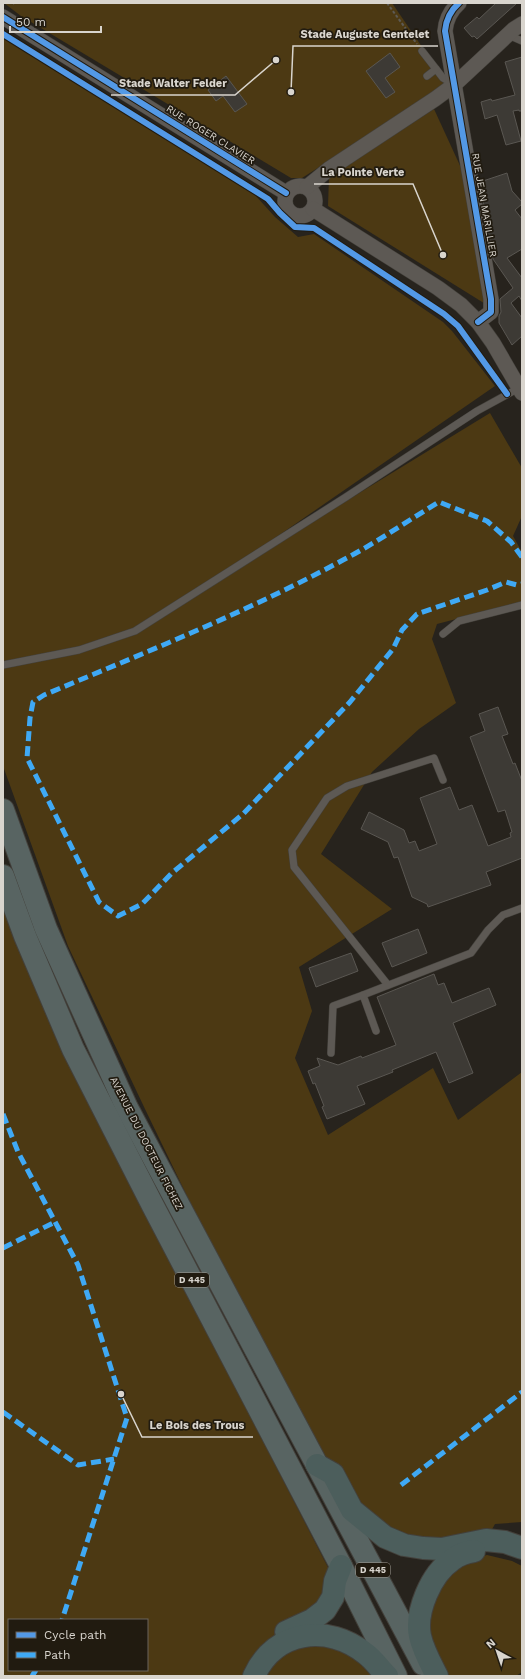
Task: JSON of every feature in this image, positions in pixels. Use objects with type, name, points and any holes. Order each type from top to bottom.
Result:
[{"type":"highway","points":[[317,1465],[333,1474],[352,1510],[385,1537],[404,1544],[423,1548],[442,1549],[486,1540],[505,1542],[522,1548]]},
{"type":"highway","points":[[437,1676],[426,1654],[420,1636],[419,1618],[430,1586],[441,1570],[451,1560],[467,1552],[483,1549],[516,1555],[522,1559]]},
{"type":"highway","points":[[244,1676],[252,1660],[268,1642],[312,1620],[325,1610],[333,1597],[335,1581],[341,1566]]},
{"type":"highway","points":[[254,1676],[266,1657],[276,1646],[290,1639],[306,1635],[323,1634],[339,1638],[366,1653],[387,1676]]},
{"type":"main road","name":"AVENUE DU DOCTEUR FICHEZ","points":[[3,810],[46,929],[127,1108],[317,1465]]},
{"type":"main road","name":"D 445","points":[[3,876],[25,936],[73,1049],[341,1566],[396,1676]]},
{"type":"main road","name":"D 445","points":[[317,1465],[429,1676]]},
{"type":"street","points":[[454,85],[445,30],[449,15],[459,3]]},
{"type":"street","name":"RUE ROGER CLAVIER","points":[[3,17],[286,193]]},
{"type":"street","points":[[307,187],[329,169],[454,85],[514,29],[522,24]]},
{"type":"street","name":"RUE JEAN MARILLIER","points":[[454,85],[491,299],[491,312],[478,322]]},
{"type":"street","points":[[297,185],[307,187],[312,190],[316,199],[313,209],[308,214],[302,216],[292,214],[285,205],[284,200],[286,193],[297,185]]},
{"type":"street","points":[[313,209],[438,288],[461,305],[478,322],[493,343],[520,390]]},
{"type":"lane","points":[[508,35],[522,41]]},
{"type":"lane","points":[[422,51],[443,78],[454,85]]},
{"type":"lane","points":[[428,76],[436,69]]},
{"type":"lane","points":[[3,665],[79,650],[135,631],[477,411],[520,390]]},
{"type":"lane","points":[[444,634],[459,621],[522,605]]},
{"type":"lane","points":[[388,985],[294,867],[292,850],[327,798],[347,786],[434,758],[444,780]]},
{"type":"lane","points":[[331,1053],[333,1006],[471,953],[488,930],[503,915],[522,908]]},
{"type":"lane","points":[[363,995],[376,1031]]},
{"type":"path","points":[[386,3],[422,51]]},
{"type":"shaded area","points":[[4,3],[392,3],[446,82],[440,90],[302,178],[291,178],[21,16]]},
{"type":"shaded area","points":[[3,37],[255,195],[275,217],[298,237],[314,234],[443,322],[452,331],[495,386],[191,596],[490,413],[522,468],[522,516],[513,536],[522,552],[522,602],[437,624],[432,639],[456,703],[419,729],[372,772],[321,854],[392,909],[299,967],[312,1011],[295,1058],[328,1135],[433,1068],[458,1120],[522,1072],[522,1522],[495,1524],[486,1540],[404,1545],[317,1465],[68,946],[3,766]]},
{"type":"shaded area","points":[[434,109],[462,170],[487,305],[328,206],[329,177]]},
{"type":"shaded area","points":[[3,902],[143,1208],[335,1581],[333,1597],[244,1676],[3,1676]]},
{"type":"shaded area","points":[[487,1555],[512,1561],[522,1566],[522,1672],[516,1676],[449,1676],[438,1658],[429,1635],[429,1605],[444,1577],[472,1559]]},
{"type":"shaded area","points":[[335,1645],[379,1676],[261,1676],[292,1647]]},
{"type":"building","points":[[496,3],[517,3],[477,39],[474,36],[472,37],[464,28],[477,17],[479,19]]},
{"type":"building","points":[[390,53],[400,67],[385,78],[395,92],[386,98],[366,71]]},
{"type":"building","points":[[522,57],[522,111],[513,111],[521,141],[506,145],[497,115],[485,119],[481,102],[491,99],[492,101],[515,95],[505,62]]},
{"type":"building","points":[[226,76],[247,104],[235,112],[223,96],[216,101],[208,90]]},
{"type":"building","points":[[507,173],[512,191],[522,202],[522,204],[515,210],[522,219],[522,249],[507,258],[522,278],[522,301],[519,296],[511,303],[522,318],[522,336],[512,345],[499,323],[499,316],[501,312],[500,299],[513,288],[493,259],[480,182]]},
{"type":"building","points":[[498,707],[508,734],[502,736],[513,764],[515,763],[522,781],[522,858],[486,872],[491,885],[428,907],[427,904],[412,897],[398,857],[394,858],[388,842],[361,829],[369,812],[404,830],[409,843],[415,841],[419,851],[437,844],[420,798],[450,787],[459,810],[472,805],[488,846],[511,837],[510,833],[512,832],[505,810],[498,812],[470,737],[485,731],[479,714]]},
{"type":"building","points":[[418,929],[427,953],[392,967],[382,943]]},
{"type":"building","points":[[351,953],[358,971],[316,987],[309,968]]},
{"type":"building","points":[[434,974],[438,985],[444,983],[452,1003],[489,988],[496,1005],[453,1023],[473,1073],[449,1083],[436,1052],[392,1070],[393,1072],[357,1086],[365,1104],[327,1119],[322,1107],[324,1106],[315,1083],[313,1084],[308,1071],[320,1066],[317,1058],[338,1065],[361,1056],[362,1058],[396,1045],[377,997]]},
{"type":"marked path","points":[[522,557],[511,542],[487,521],[439,502],[367,546],[307,579],[157,648],[44,695],[33,702],[30,718],[27,758],[99,902],[118,916],[142,904],[172,873],[243,814],[350,702],[393,649],[402,630],[417,614],[506,582],[517,585],[522,584]]},
{"type":"marked path","points":[[3,1114],[18,1152],[78,1265],[127,1418],[62,1619]]},
{"type":"marked path","points":[[3,1248],[55,1222]]},
{"type":"marked path","points":[[401,1485],[522,1392]]},
{"type":"marked path","points":[[3,1412],[78,1465],[114,1459]]},
{"type":"marked path","points":[[32,1676],[35,1671]]},
{"type":"cycle path","points":[[459,3],[449,16],[445,31],[491,299],[491,312],[478,322]]},
{"type":"cycle path","points":[[3,17],[286,193]]},
{"type":"cycle path","points":[[3,34],[268,199],[295,227],[314,228],[444,314],[458,326],[507,394]]},
{"type":"place","name":"Stade Walter Felder","points":[[276,60]]},
{"type":"place","name":"Stade Auguste Gentelet","points":[[291,92]]},
{"type":"place","name":"La Pointe Verte","points":[[443,255]]},
{"type":"place","name":"Le Bois des Trous","points":[[121,1394]]}]
